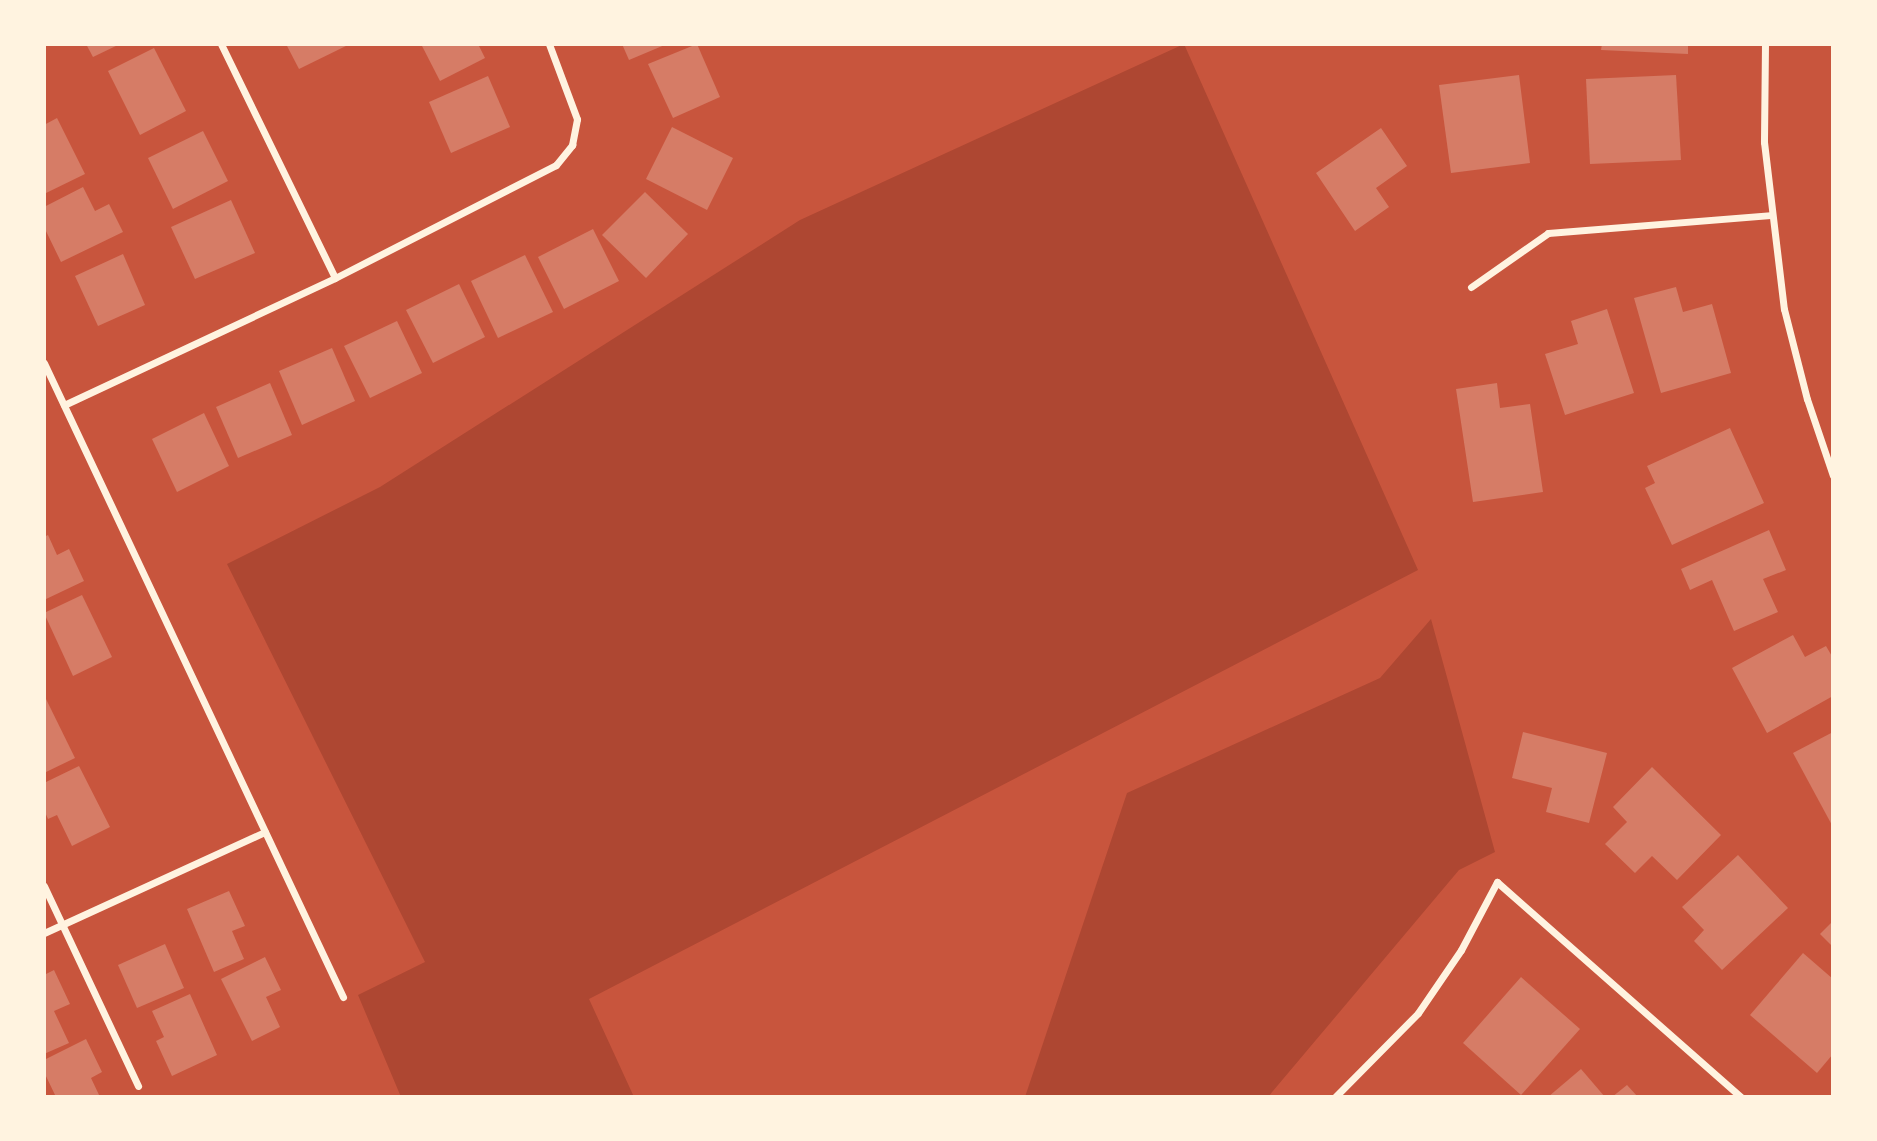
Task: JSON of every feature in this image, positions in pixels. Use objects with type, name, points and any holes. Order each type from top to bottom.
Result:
[{"type":"street","points":[[221,44],[335,278]]},
{"type":"street","points":[[64,405],[335,278],[556,165],[572,145],[577,119],[550,44]]},
{"type":"street","points":[[1765,44],[1764,142],[1770,215],[1784,309],[1807,399],[1833,476]]},
{"type":"street","points":[[1471,287],[1548,233],[1770,215]]},
{"type":"street","points":[[44,363],[343,997]]},
{"type":"street","points":[[44,933],[265,832]]},
{"type":"street","points":[[1335,1097],[1418,1013],[1461,950],[1497,882],[1741,1097]]},
{"type":"street","points":[[44,886],[138,1086]]},
{"type":"shaded area","points":[[1184,44],[1418,570],[589,999],[634,1097],[401,1097],[358,995],[425,962],[227,564],[380,487],[800,220]]},
{"type":"shaded area","points":[[1431,619],[1495,852],[1459,870],[1268,1097],[1025,1097],[1127,793],[1380,678]]},
{"type":"building","points":[[86,44],[120,44],[93,57]]},
{"type":"building","points":[[286,44],[350,44],[299,69]]},
{"type":"building","points":[[421,44],[478,44],[485,58],[440,81]]},
{"type":"building","points":[[622,44],[667,44],[629,60]]},
{"type":"building","points":[[697,44],[720,97],[673,118],[648,64]]},
{"type":"building","points":[[1602,44],[1688,44],[1688,54],[1601,50]]},
{"type":"building","points":[[154,48],[186,111],[140,135],[108,71]]},
{"type":"building","points":[[1519,75],[1530,163],[1451,173],[1439,85]]},
{"type":"building","points":[[1676,75],[1681,160],[1590,164],[1586,79]]},
{"type":"building","points":[[488,76],[510,127],[451,153],[429,102]]},
{"type":"building","points":[[57,118],[85,174],[44,194],[44,125]]},
{"type":"building","points":[[672,127],[733,158],[707,210],[646,179]]},
{"type":"building","points":[[1381,128],[1407,166],[1376,188],[1389,207],[1355,231],[1316,173]]},
{"type":"building","points":[[203,131],[228,181],[173,209],[148,158]]},
{"type":"building","points":[[83,187],[95,211],[109,204],[123,232],[61,262],[44,227],[44,207]]},
{"type":"building","points":[[645,192],[688,234],[646,278],[602,235]]},
{"type":"building","points":[[231,200],[255,253],[195,279],[171,227]]},
{"type":"building","points":[[593,229],[619,281],[564,309],[538,257]]},
{"type":"building","points":[[123,254],[145,305],[98,326],[75,276]]},
{"type":"building","points":[[525,255],[553,312],[498,338],[471,281]]},
{"type":"building","points":[[459,284],[485,337],[433,363],[406,310]]},
{"type":"building","points":[[1676,287],[1683,312],[1712,304],[1731,373],[1661,393],[1634,298]]},
{"type":"building","points":[[1607,309],[1634,393],[1565,415],[1545,354],[1578,344],[1571,321]]},
{"type":"building","points":[[397,321],[422,373],[370,398],[344,346]]},
{"type":"building","points":[[332,348],[355,401],[302,425],[279,371]]},
{"type":"building","points":[[270,383],[292,435],[238,458],[216,407]]},
{"type":"building","points":[[1497,383],[1500,408],[1530,404],[1543,492],[1473,502],[1456,389]]},
{"type":"building","points":[[204,413],[229,466],[177,492],[152,439]]},
{"type":"building","points":[[1730,428],[1764,503],[1672,545],[1645,488],[1655,483],[1647,466]]},
{"type":"building","points":[[1769,530],[1786,570],[1763,579],[1778,612],[1734,631],[1712,580],[1690,590],[1681,569]]},
{"type":"building","points":[[48,535],[57,555],[69,549],[84,581],[44,600],[44,537]]},
{"type":"building","points":[[82,595],[112,657],[73,676],[44,613]]},
{"type":"building","points":[[1793,635],[1805,657],[1826,646],[1833,658],[1833,696],[1767,733],[1732,668]]},
{"type":"building","points":[[46,699],[75,758],[44,773],[44,700]]},
{"type":"building","points":[[1523,732],[1607,753],[1589,823],[1546,812],[1552,788],[1512,778]]},
{"type":"building","points":[[1833,732],[1833,827],[1793,753]]},
{"type":"building","points":[[79,766],[110,827],[72,846],[57,815],[48,819],[44,810],[44,783]]},
{"type":"building","points":[[1652,767],[1721,835],[1677,880],[1652,856],[1635,873],[1605,844],[1627,822],[1613,807]]},
{"type":"building","points":[[1738,855],[1788,908],[1722,970],[1694,941],[1704,930],[1682,907]]},
{"type":"building","points":[[229,891],[245,926],[232,931],[244,959],[214,972],[187,909]]},
{"type":"building","points":[[1833,921],[1833,947],[1820,934]]},
{"type":"building","points":[[165,944],[184,988],[137,1008],[118,965]]},
{"type":"building","points":[[1803,953],[1833,979],[1833,1054],[1817,1073],[1750,1015]]},
{"type":"building","points":[[265,957],[281,990],[266,997],[280,1027],[252,1041],[221,979]]},
{"type":"building","points":[[54,970],[70,1004],[54,1011],[69,1043],[44,1054],[44,975]]},
{"type":"building","points":[[1521,977],[1580,1029],[1521,1095],[1463,1043]]},
{"type":"building","points":[[190,994],[217,1055],[172,1076],[156,1041],[164,1037],[152,1011]]},
{"type":"building","points":[[86,1039],[102,1072],[91,1078],[100,1097],[56,1097],[44,1072],[44,1060]]},
{"type":"building","points":[[1581,1069],[1605,1097],[1548,1097]]},
{"type":"building","points":[[1627,1085],[1638,1097],[1612,1097]]}]
